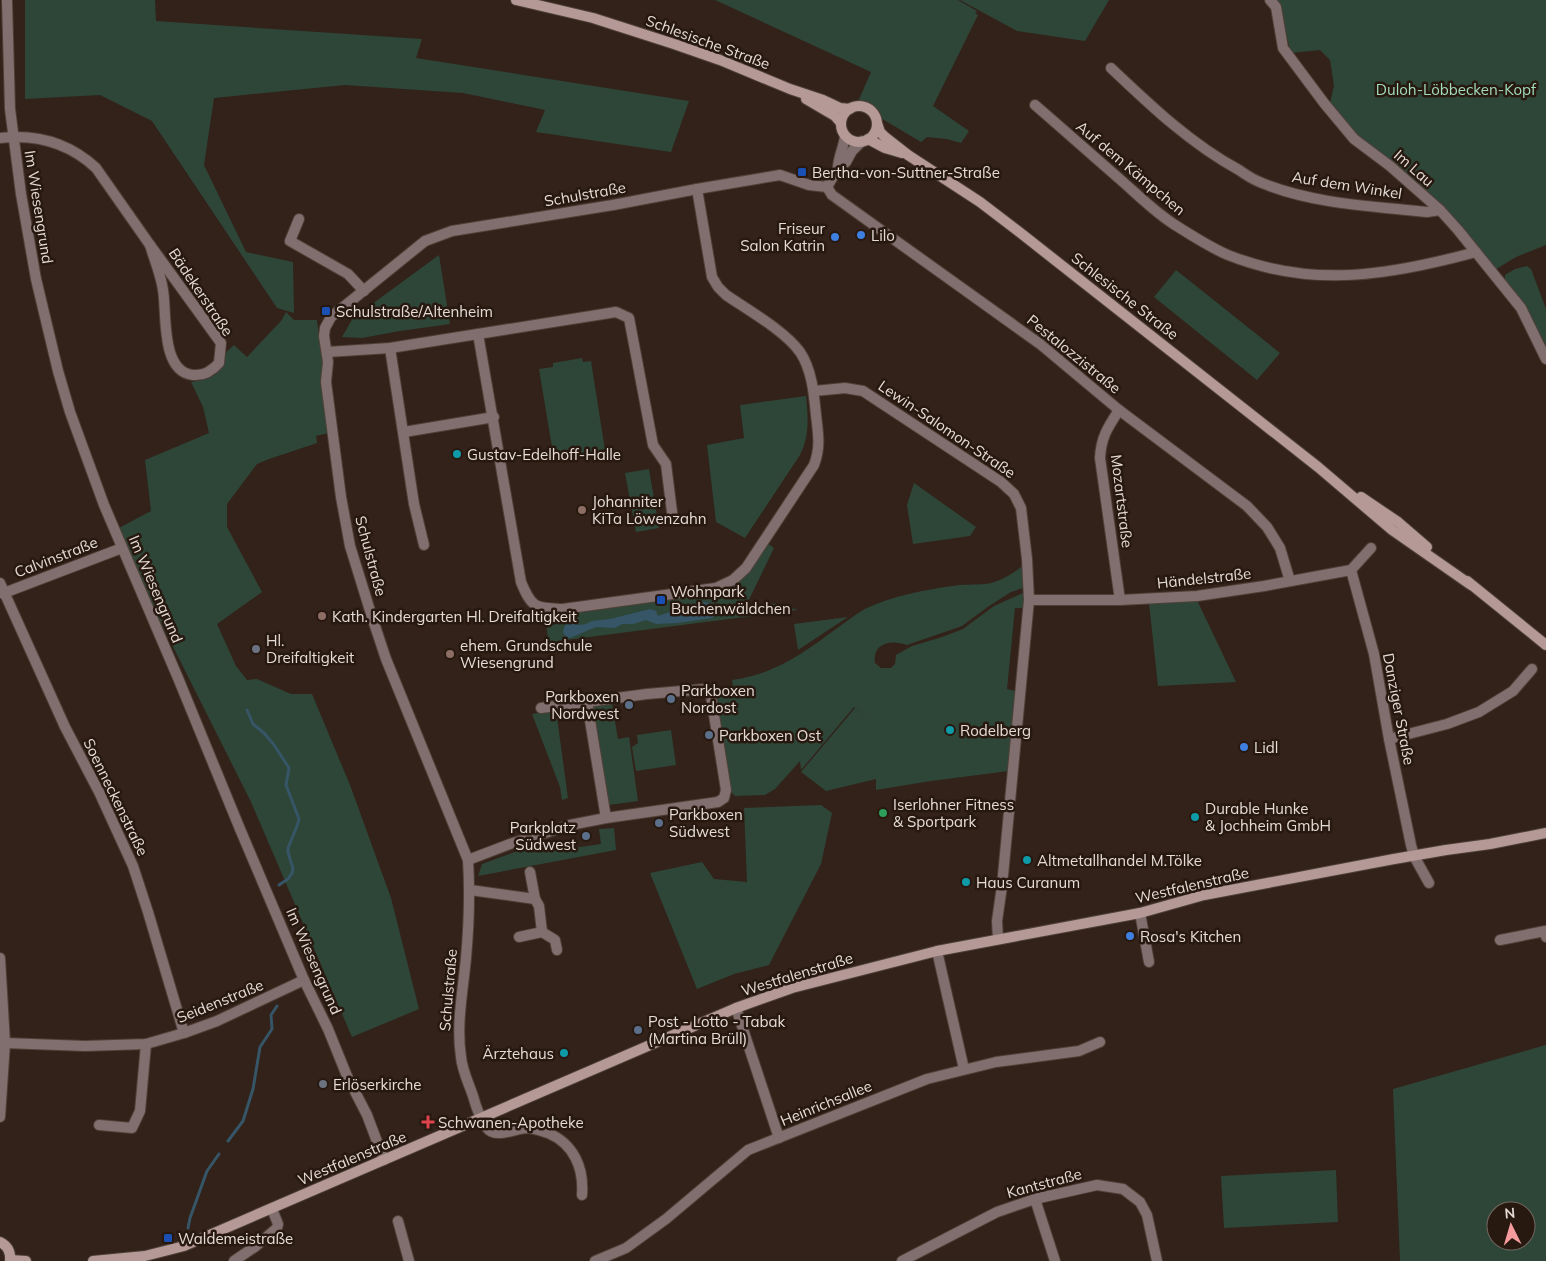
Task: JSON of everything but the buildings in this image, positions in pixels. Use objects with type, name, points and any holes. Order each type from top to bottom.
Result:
[{"type":"main road","name":"Schlesische Straße","points":[[507,0],[528,3]]},
{"type":"main road","name":"Schlesische Straße","points":[[516,0],[593,18],[674,44],[720,60],[840,108],[850,109]]},
{"type":"main road","name":"Schlesische Straße","points":[[790,89],[835,116],[841,123]]},
{"type":"main road","points":[[855,107],[866,108],[872,112],[876,123],[876,129],[865,140],[850,140],[845,136],[841,123],[842,117],[855,107]]},
{"type":"main road","name":"Schlesische Straße","points":[[876,123],[880,132],[908,155],[980,202],[1318,467],[1398,522],[1546,645]]},
{"type":"main road","name":"Schlesische Straße","points":[[865,140],[908,155]]},
{"type":"main road","name":"Westfalenstraße","points":[[93,1261],[122,1260],[184,1246],[736,1008],[808,984],[937,951],[998,938],[1140,913],[1204,896],[1546,833]]},
{"type":"main road","points":[[0,1242],[9,1250],[10,1260],[26,1261]]},
{"type":"street","name":"Im Wiesengrund","points":[[7,0],[10,109],[28,239],[56,363],[70,412],[122,548],[304,980],[328,1029],[384,1160]]},
{"type":"street","name":"Im Lau","points":[[1270,0],[1276,7],[1283,48],[1324,103],[1354,139],[1390,166],[1440,210],[1458,230],[1521,308],[1546,359]]},
{"type":"street","name":"Auf dem Winkel","points":[[1111,68],[1140,96],[1195,142],[1230,166],[1261,183],[1329,200],[1427,212],[1440,210]]},
{"type":"street","name":"Auf dem Kämpchen","points":[[1035,105],[1150,207],[1174,225],[1225,254],[1293,272],[1319,276],[1356,276],[1400,270],[1476,252]]},
{"type":"street","name":"Bädekerstraße","points":[[0,138],[13,136],[49,140],[61,144],[86,158],[96,168],[221,343],[220,363],[208,372],[200,375],[184,372],[178,367],[169,350],[163,290],[150,245]]},
{"type":"street","points":[[838,168],[838,158],[844,147],[845,136]]},
{"type":"street","points":[[827,187],[838,168],[846,162],[852,151],[865,140]]},
{"type":"street","name":"Schulstraße","points":[[482,1119],[461,1058],[459,1028],[470,890],[468,860],[386,659],[350,546],[328,404],[326,382],[328,362],[324,336],[325,328],[329,320],[425,241],[452,231],[780,175],[810,185],[827,187]]},
{"type":"street","name":"Pestalozzistraße","points":[[827,187],[832,195],[1040,344],[1119,410],[1246,506],[1267,527],[1280,548],[1290,581]]},
{"type":"street","points":[[478,334],[494,417],[521,582],[528,600],[543,608],[563,609],[716,588],[733,580],[746,568],[758,552],[814,465],[819,453],[819,440],[814,391],[800,352],[786,337],[726,295],[712,277],[697,189]]},
{"type":"street","points":[[299,219],[290,241],[348,274],[364,290]]},
{"type":"street","points":[[327,352],[390,348],[616,312],[629,318],[653,445],[666,464],[673,520]]},
{"type":"street","points":[[390,348],[414,498],[424,545]]},
{"type":"street","name":"Lewin-Salomon-Straße","points":[[814,391],[845,388],[863,391],[1001,482],[1014,494],[1021,508],[1027,559],[1029,600],[1002,886],[997,921],[998,938]]},
{"type":"street","name":"Mozartstraße","points":[[1119,410],[1104,432],[1100,444],[1100,458],[1120,600]]},
{"type":"street","points":[[404,432],[494,417]]},
{"type":"street","name":"Calvinstraße","points":[[2,593],[122,548]]},
{"type":"street","points":[[1351,570],[1371,548]]},
{"type":"street","name":"Händelstraße","points":[[1029,600],[1120,600],[1197,596],[1351,570]]},
{"type":"street","name":"Danziger Straße","points":[[1351,570],[1374,654],[1389,739],[1414,856],[1430,883]]},
{"type":"street","name":"Soenneckenstraße","points":[[0,583],[2,593],[133,866],[184,1033]]},
{"type":"street","points":[[1389,739],[1447,724],[1479,712],[1513,691],[1532,669]]},
{"type":"street","points":[[468,860],[510,844],[570,825],[718,802],[724,798],[726,790],[711,696],[705,688],[541,708]]},
{"type":"street","points":[[588,702],[606,818]]},
{"type":"street","points":[[530,872],[535,899],[539,906],[542,932]]},
{"type":"street","points":[[470,890],[535,899]]},
{"type":"street","points":[[1140,913],[1149,962]]},
{"type":"street","points":[[519,937],[542,932],[555,940],[557,950]]},
{"type":"street","points":[[1500,940],[1545,932],[1546,937]]},
{"type":"street","points":[[937,951],[964,1069]]},
{"type":"street","points":[[0,958],[5,1043],[0,1117]]},
{"type":"street","name":"Seidenstraße","points":[[5,1043],[85,1046],[146,1044],[184,1033],[224,1017],[304,980]]},
{"type":"street","points":[[736,1008],[779,1138]]},
{"type":"street","name":"Heinrichsallee","points":[[595,1261],[626,1248],[666,1219],[748,1150],[927,1078],[1028,1057],[1079,1051],[1100,1042]]},
{"type":"street","points":[[99,1125],[132,1128],[140,1111],[146,1044]]},
{"type":"street","points":[[482,1119],[487,1128],[492,1132],[528,1128],[546,1133],[565,1143],[571,1149],[581,1169],[583,1181],[582,1194]]},
{"type":"street","name":"Kantstraße","points":[[902,1261],[997,1212],[1035,1198],[1097,1185],[1123,1189],[1140,1202],[1147,1215],[1157,1261]]},
{"type":"street","points":[[1035,1198],[1055,1261]]},
{"type":"street","points":[[234,1261],[277,1228],[278,1224],[272,1209]]},
{"type":"street","points":[[398,1221],[409,1261]]},
{"type":"green space","points":[[25,0],[155,0],[156,21],[422,39],[416,58],[689,101],[671,152],[536,132],[545,110],[463,93],[345,85],[214,98],[204,165],[246,252],[293,262],[294,313],[277,308],[152,121],[100,95],[25,99]]},
{"type":"green space","points":[[715,0],[958,0],[977,11],[975,13],[978,15],[933,106],[969,131],[961,143],[947,139],[927,137],[921,142],[857,104],[871,72]]},
{"type":"green space","points":[[960,0],[1109,0],[1085,41],[1017,31]]},
{"type":"green space","name":"Duloh-Löbbecken-Kopf","points":[[1277,0],[1546,0],[1546,245],[1516,257],[1493,271],[1441,208],[1355,137],[1329,107],[1334,86],[1330,60],[1320,50],[1291,53]]},
{"type":"green space","points":[[439,255],[450,324],[362,338],[342,337],[353,318]]},
{"type":"green space","points":[[1527,266],[1531,269],[1546,309],[1546,351],[1505,280],[1505,275],[1515,269]]},
{"type":"green space","points":[[1176,270],[1280,353],[1257,380],[1154,297]]},
{"type":"green space","points":[[286,312],[294,320],[317,320],[320,344],[324,355],[329,433],[316,436],[317,443],[257,464],[227,504],[227,527],[262,592],[217,624],[236,666],[247,680],[257,679],[291,694],[312,694],[350,785],[391,898],[419,1009],[352,1037],[251,802],[132,565],[117,529],[151,511],[145,460],[209,433],[203,407],[191,382],[209,378],[218,372],[224,354],[234,345],[247,357],[281,321]]},
{"type":"green space","points":[[582,358],[583,362],[591,361],[605,450],[554,459],[539,369],[553,367],[553,363]]},
{"type":"green space","points":[[806,396],[808,426],[800,455],[745,538],[716,522],[707,445],[744,438],[740,405]]},
{"type":"green space","points":[[649,469],[659,528],[636,532],[625,473]]},
{"type":"green space","points":[[914,483],[976,527],[970,536],[913,544],[907,505]]},
{"type":"green space","points":[[767,543],[774,548],[745,608],[766,603],[798,610],[558,641],[549,644],[544,611],[710,585],[737,577]]},
{"type":"green space","points":[[1026,563],[1026,587],[1011,592],[962,626],[907,645],[895,642],[884,644],[876,651],[875,656],[875,663],[881,668],[891,668],[895,664],[896,655],[912,646],[963,629],[994,606],[1023,593],[1023,608],[1015,608],[1007,689],[1015,691],[1009,771],[876,790],[876,779],[826,791],[801,772],[855,708],[878,725],[854,707],[801,770],[800,761],[775,789],[765,795],[735,796],[731,792],[716,697],[734,693],[732,680],[762,673],[787,662],[859,612],[877,604],[931,589],[991,583],[1007,576]]},
{"type":"green space","points":[[1196,598],[1236,682],[1158,686],[1149,603]]},
{"type":"green space","points":[[848,617],[798,650],[794,624]]},
{"type":"green space","points":[[608,702],[612,704],[618,739],[629,737],[638,801],[602,806],[589,706]]},
{"type":"green space","points":[[556,710],[568,798],[562,800],[560,787],[532,714]]},
{"type":"green space","points":[[671,730],[676,765],[636,771],[632,747],[638,743],[637,735]]},
{"type":"green space","points":[[821,805],[832,813],[821,864],[769,965],[734,974],[697,989],[650,873],[702,862],[714,879],[747,882],[744,808]]},
{"type":"green space","points":[[614,828],[616,850],[478,876],[482,864],[520,850],[573,848],[601,844],[599,829]]},
{"type":"green space","points":[[1546,1045],[1546,1261],[1400,1261],[1393,1089]]},
{"type":"green space","points":[[1336,1170],[1338,1222],[1224,1228],[1221,1176]]},
{"type":"water","points":[[705,602],[715,605],[716,612],[712,618],[656,624],[646,620],[633,624],[622,624],[615,628],[596,627],[570,638],[565,636],[563,632],[565,625],[574,623],[578,625],[586,624],[592,621],[610,619],[650,609],[656,611],[658,616],[672,611],[676,615],[694,613],[698,604]]},
{"type":"waterway","points":[[247,710],[253,724],[274,745],[289,768],[286,785],[299,819],[288,848],[293,869],[292,873],[288,879],[279,885]]},
{"type":"waterway","points":[[228,1141],[243,1121],[253,1089],[260,1047],[272,1029],[271,1015],[277,1006]]},
{"type":"waterway","points":[[188,1228],[207,1171],[219,1154]]},
{"type":"place","name":"Bertha-von-Suttner-Straße","points":[[802,172]]},
{"type":"place","name":"Lilo","points":[[861,235]]},
{"type":"place","name":"Friseur Salon Katrin","points":[[835,237]]},
{"type":"place","name":"Schulstraße/Altenheim","points":[[326,311]]},
{"type":"place","name":"Gustav-Edelhoff-Halle","points":[[457,454]]},
{"type":"place","name":"Johanniter KiTa Löwenzahn","points":[[582,510]]},
{"type":"place","name":"Wohnpark Buchenwäldchen","points":[[661,600]]},
{"type":"place","name":"Kath. Kindergarten Hl. Dreifaltigkeit","points":[[322,616]]},
{"type":"place","name":"Hl. Dreifaltigkeit","points":[[256,649]]},
{"type":"place","name":"ehem. Grundschule Wiesengrund","points":[[450,654]]},
{"type":"place","name":"Parkboxen Nordost","points":[[671,699]]},
{"type":"place","name":"Parkboxen Nordwest","points":[[629,705]]},
{"type":"place","name":"Rodelberg","points":[[950,730]]},
{"type":"place","name":"Parkboxen Ost","points":[[709,735]]},
{"type":"place","name":"Lidl","points":[[1244,747]]},
{"type":"place","name":"Iserlohner Fitness & Sportpark","points":[[883,813]]},
{"type":"place","name":"Durable Hunke & Jochheim GmbH","points":[[1195,817]]},
{"type":"place","name":"Parkboxen Südwest","points":[[659,823]]},
{"type":"place","name":"Parkplatz Südwest","points":[[586,836]]},
{"type":"place","name":"Altmetallhandel M.Tölke","points":[[1027,860]]},
{"type":"place","name":"Haus Curanum","points":[[966,882]]},
{"type":"place","name":"Rosa's Kitchen","points":[[1130,936]]},
{"type":"place","name":"Post - Lotto - Tabak (Martina Brüll)","points":[[638,1030]]},
{"type":"place","name":"Ärztehaus","points":[[564,1053]]},
{"type":"place","name":"Erlöserkirche","points":[[323,1084]]},
{"type":"place","name":"Schwanen-Apotheke","points":[[428,1122]]},
{"type":"place","name":"Waldemeistraße","points":[[168,1238]]}]
